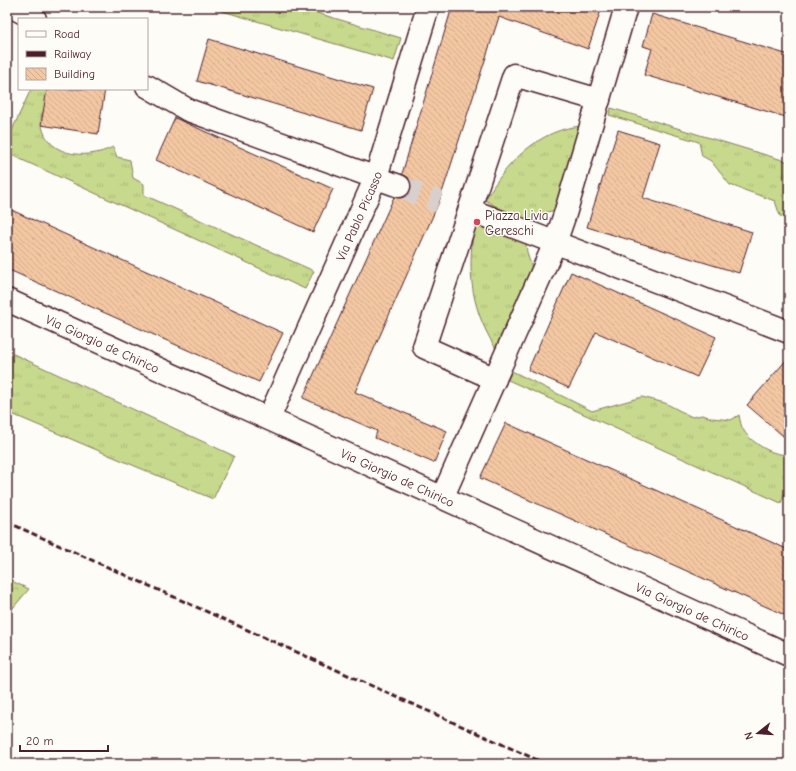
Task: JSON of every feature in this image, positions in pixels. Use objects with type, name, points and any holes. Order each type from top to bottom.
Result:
[{"type":"street","name":"Via Pablo Picasso","points":[[269,418],[376,177],[428,7]]},
{"type":"street","points":[[443,496],[555,242],[565,214],[626,7]]},
{"type":"street","points":[[494,379],[424,347],[514,75],[599,100]]},
{"type":"street","points":[[148,87],[188,110],[399,186]]},
{"type":"street","points":[[470,210],[789,332]]},
{"type":"street","name":"Via Giorgio de Chirico","points":[[7,300],[443,496],[789,655]]},
{"type":"green space","points":[[212,7],[297,7],[401,38],[394,61]]},
{"type":"green space","points":[[31,90],[53,90],[41,118],[43,131],[49,141],[57,148],[67,152],[90,154],[113,147],[117,157],[130,160],[133,178],[144,184],[144,195],[314,271],[305,289],[7,153],[7,141]]},
{"type":"green space","points":[[611,108],[789,162],[789,218],[780,216],[775,201],[730,185],[711,161],[702,156],[699,142],[609,115]]},
{"type":"green space","points":[[583,126],[560,209],[543,213],[530,226],[485,200],[503,173],[526,150],[552,133],[567,128]]},
{"type":"green space","points":[[474,226],[526,236],[526,247],[529,260],[538,272],[498,352],[482,321],[473,292],[471,260]]},
{"type":"green space","points":[[7,351],[234,456],[213,499],[7,412]]},
{"type":"green space","points":[[512,371],[592,411],[642,397],[665,403],[692,417],[702,415],[712,418],[731,420],[739,415],[743,429],[752,440],[770,451],[789,454],[789,484],[781,503],[508,380]]},
{"type":"green space","points":[[7,579],[29,589],[7,615]]},
{"type":"building","points":[[452,7],[602,7],[588,49],[499,17],[439,202],[355,392],[447,431],[434,463],[375,438],[377,431],[303,398],[394,197],[402,198],[407,196],[411,191],[409,178],[402,174]]},
{"type":"building","points":[[652,14],[789,55],[789,118],[644,75],[652,49],[643,46]]},
{"type":"building","points":[[209,39],[373,89],[361,130],[197,81]]},
{"type":"building","points":[[47,90],[105,90],[98,134],[41,125]]},
{"type":"building","points":[[175,118],[333,189],[313,232],[156,160]]},
{"type":"building","points":[[618,130],[660,143],[643,198],[752,232],[739,273],[587,227]]},
{"type":"building","points":[[7,208],[283,333],[259,382],[7,269]]},
{"type":"building","points":[[571,272],[716,337],[697,377],[596,332],[569,388],[528,370]]},
{"type":"building","points":[[789,357],[789,441],[747,405]]},
{"type":"building","points":[[506,423],[789,550],[789,617],[480,478]]},
{"type":"tunnel","points":[[399,186],[439,202]]},
{"type":"railway","points":[[7,522],[546,764]]},
{"type":"place","name":"Piazza Livia Gereschi","points":[[477,222]]}]
